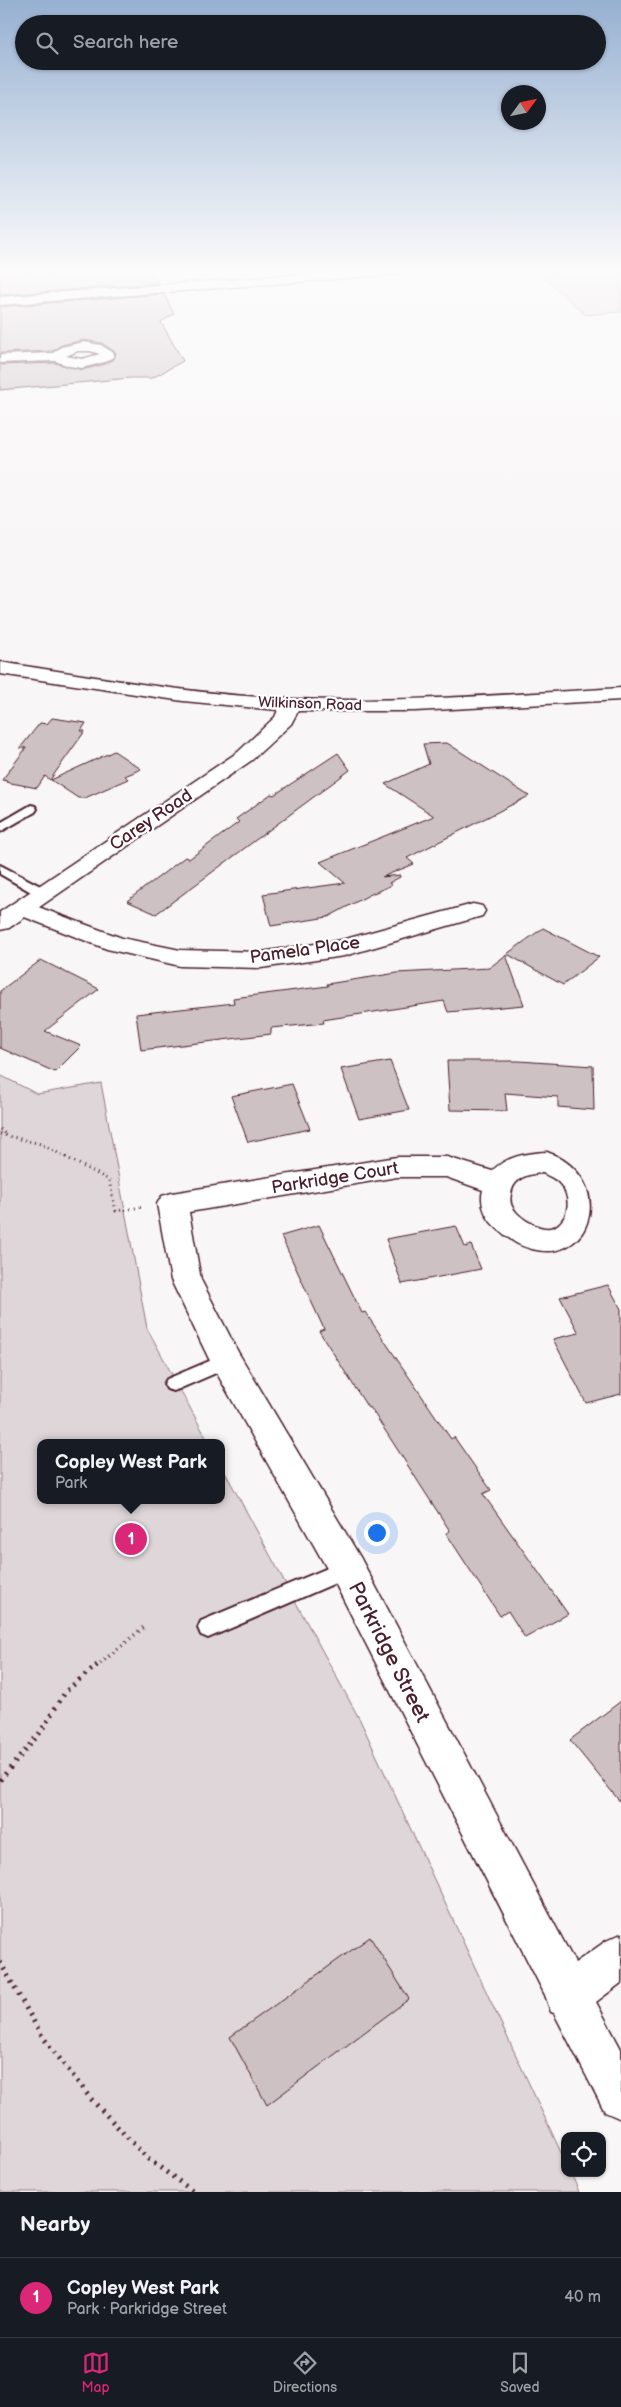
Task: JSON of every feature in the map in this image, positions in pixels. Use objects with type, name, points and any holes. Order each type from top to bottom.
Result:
[{"type":"street","name":"Wilkinson Road","points":[[0,668],[233,700],[290,705],[427,706],[621,694]]},
{"type":"street","name":"Carey Road","points":[[0,923],[245,756],[284,720],[290,705]]},
{"type":"street","name":"Pamela Place","points":[[22,908],[116,944],[180,958],[261,960],[344,948],[473,911]]},
{"type":"street","name":"Parkridge Court","points":[[172,1204],[397,1168],[447,1167],[497,1184]]},
{"type":"street","name":"Parkridge Street","points":[[172,1204],[178,1226],[186,1280],[226,1361],[347,1569],[567,1996],[621,2096]]},
{"type":"street","points":[[567,1996],[621,1956]]},
{"type":"lane","points":[[0,828],[31,809]]},
{"type":"lane","points":[[0,869],[43,893]]},
{"type":"lane","points":[[172,1384],[226,1361]]},
{"type":"lane","points":[[208,1628],[347,1569]]},
{"type":"path","points":[[0,1129],[5,1134]]},
{"type":"path","points":[[0,1134],[40,1145],[87,1166],[109,1180],[116,1212],[172,1204]]},
{"type":"path","points":[[0,1780],[39,1734],[51,1712],[66,1691],[144,1627]]},
{"type":"path","points":[[0,1962],[42,2036],[91,2099],[148,2159],[194,2192]]},
{"type":"shaded area","points":[[0,1075],[37,1094],[101,1083],[147,1328],[207,1439],[37,1439],[37,1504],[225,1504],[225,1472],[360,1720],[561,2152],[561,2177],[573,2177],[579,2192],[0,2192]]},
{"type":"building","points":[[0,372],[162,372],[152,378],[131,378],[0,390]]},
{"type":"building","points":[[52,718],[86,723],[81,731],[85,731],[50,780],[45,776],[37,788],[2,780],[26,748],[20,748],[40,723],[47,724]]},
{"type":"building","points":[[447,743],[529,796],[407,858],[414,864],[382,877],[400,875],[400,877],[389,883],[392,885],[328,917],[271,926],[263,894],[345,883],[320,862],[434,816],[385,784],[429,764],[423,744]]},
{"type":"building","points":[[114,751],[141,769],[125,776],[128,779],[85,798],[78,798],[51,780]]},
{"type":"building","points":[[338,753],[350,770],[156,914],[127,901],[185,857],[189,859],[239,822],[236,819],[271,794],[274,795]]},
{"type":"building","points":[[543,928],[599,957],[563,985],[507,954]]},
{"type":"building","points":[[506,955],[524,1005],[448,1012],[444,1001],[323,1020],[324,1023],[271,1028],[271,1034],[141,1050],[136,1014],[234,1003],[233,998],[328,986],[327,984],[397,973],[489,968]]},
{"type":"building","points":[[41,960],[99,989],[45,1031],[81,1046],[55,1072],[0,1048],[0,991]]},
{"type":"building","points":[[390,1061],[409,1110],[359,1119],[341,1069]]},
{"type":"building","points":[[447,1061],[519,1061],[593,1066],[594,1110],[558,1107],[558,1097],[505,1093],[507,1111],[450,1110]]},
{"type":"building","points":[[292,1084],[310,1129],[248,1142],[231,1096]]},
{"type":"building","points":[[319,1225],[362,1313],[365,1312],[451,1439],[454,1437],[491,1490],[483,1494],[568,1614],[525,1638],[508,1611],[500,1616],[446,1533],[450,1531],[319,1331],[324,1329],[281,1236]]},
{"type":"building","points":[[456,1226],[465,1247],[471,1245],[481,1269],[402,1284],[386,1239]]},
{"type":"building","points":[[608,1285],[621,1309],[621,1394],[586,1403],[553,1339],[579,1333],[560,1297]]},
{"type":"building","points":[[621,1701],[621,1803],[570,1740]]},
{"type":"building","points":[[370,1937],[409,1999],[267,2105],[230,2037]]},
{"type":"place","name":"Copley West Park","points":[[131,1539]]}]
